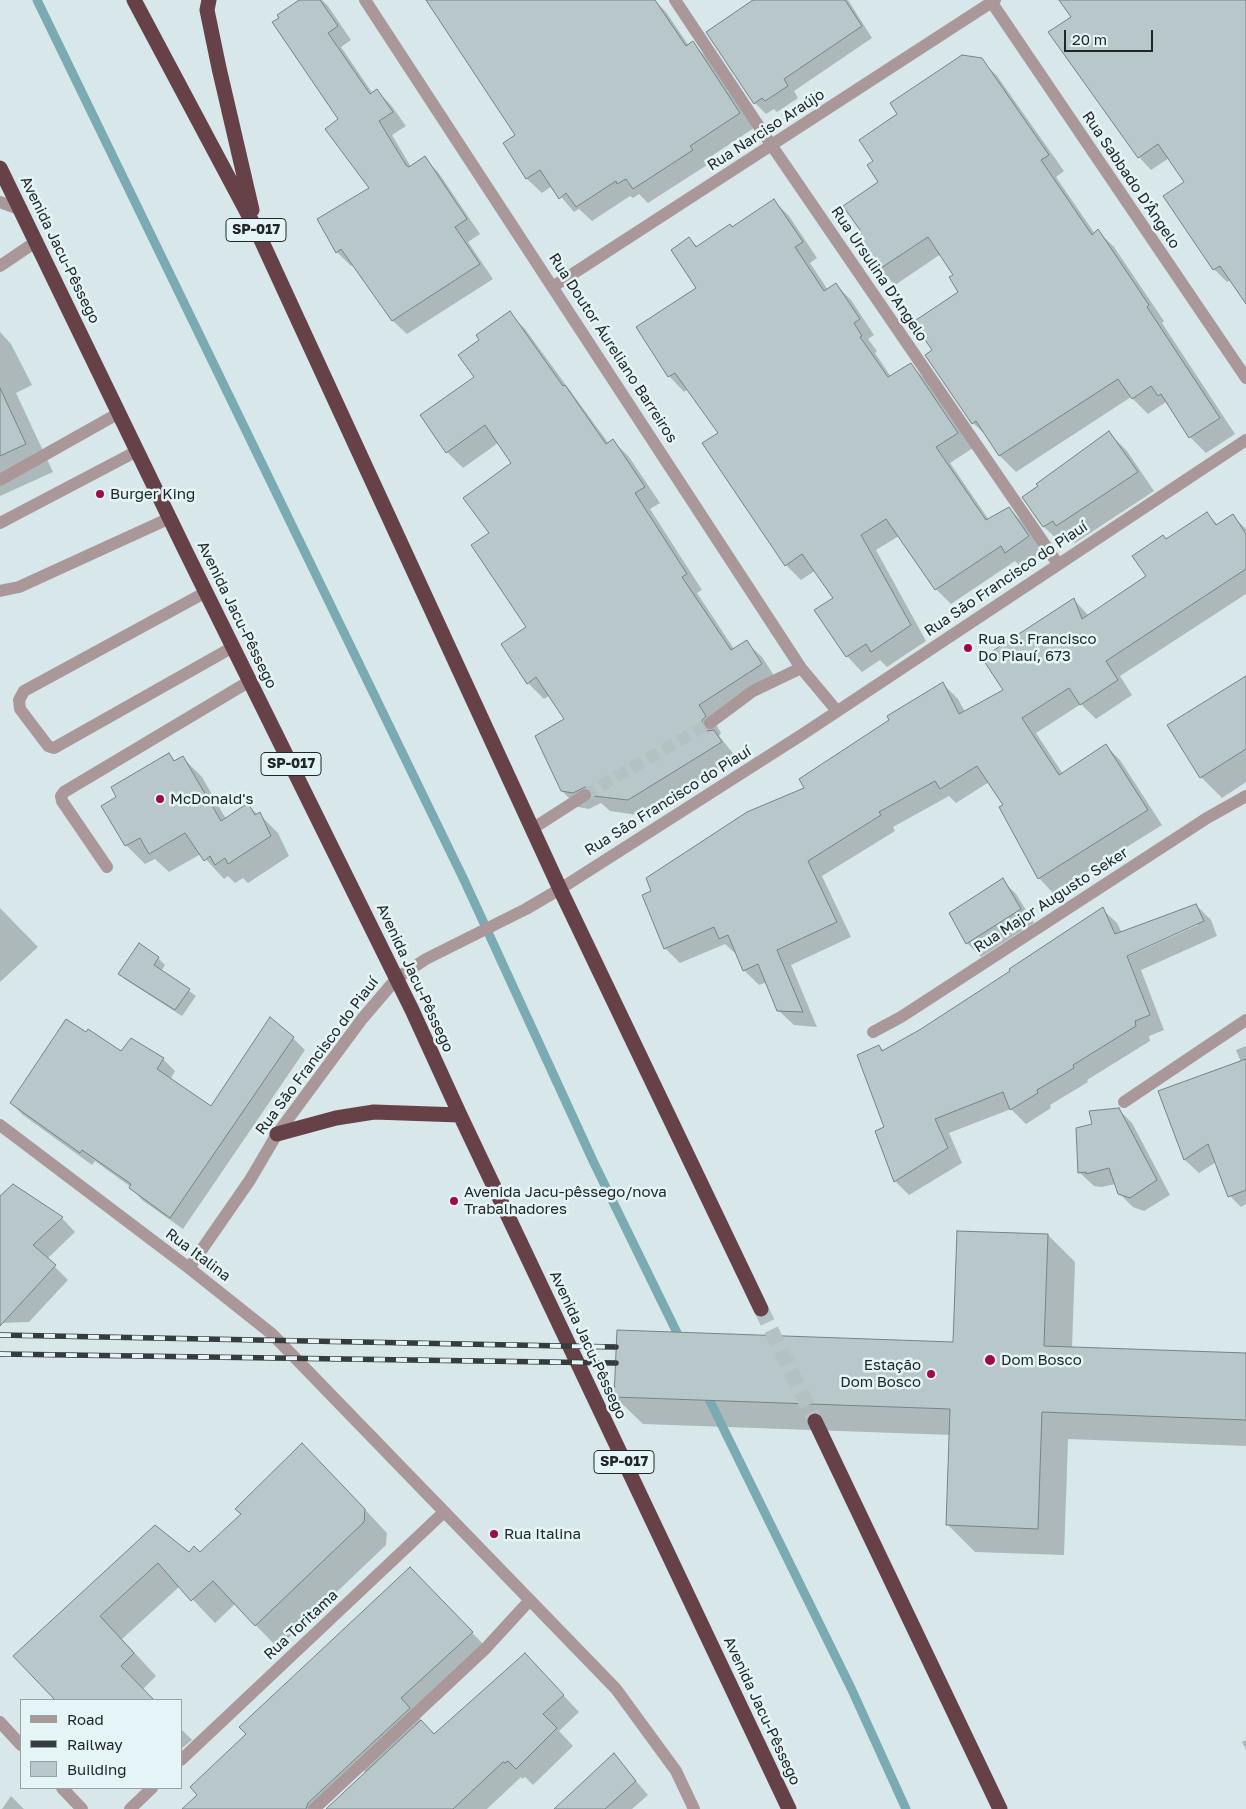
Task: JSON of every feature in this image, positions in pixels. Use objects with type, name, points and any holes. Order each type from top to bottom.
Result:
[{"type":"highway","name":"SP-017","points":[[134,0],[257,231],[560,889],[761,1309]]},
{"type":"highway","points":[[209,0],[207,10],[219,68],[257,231]]},
{"type":"highway","name":"Avenida Jacu-Pêssego","points":[[0,168],[206,592],[397,978],[789,1809]]},
{"type":"highway","points":[[277,1134],[336,1118],[374,1112],[460,1115]]},
{"type":"highway","points":[[815,1421],[1000,1809]]},
{"type":"street","name":"Rua Doutor Áureliano Barreiros","points":[[365,0],[554,286],[801,668],[837,712]]},
{"type":"street","name":"Rua Ursulina D'Angelo","points":[[675,0],[772,146],[1058,564]]},
{"type":"street","name":"Rua Narciso Araújo","points":[[554,286],[772,146],[992,1]]},
{"type":"street","name":"Rua Sabbado D'Ângelo","points":[[992,1],[1246,378]]},
{"type":"street","points":[[0,202],[22,210]]},
{"type":"street","points":[[0,266],[37,241]]},
{"type":"street","points":[[0,480],[120,413]]},
{"type":"street","name":"Rua São Francisco do Piauí","points":[[190,1268],[250,1180],[277,1134],[362,1019],[397,978],[426,959],[526,909],[560,889],[837,712],[1246,440]]},
{"type":"street","points":[[0,522],[137,451]]},
{"type":"street","points":[[0,591],[18,587],[170,518]]},
{"type":"street","points":[[206,592],[24,691],[19,700],[20,709],[48,746],[54,748],[233,647]]},
{"type":"street","points":[[710,723],[753,691],[801,668]]},
{"type":"street","points":[[107,867],[62,801],[61,796],[64,792],[250,681]]},
{"type":"street","points":[[532,829],[585,795]]},
{"type":"street","name":"Rua Major Augusto Seker","points":[[873,1032],[901,1017],[1207,818],[1246,796]]},
{"type":"street","points":[[1124,1102],[1246,1020]]},
{"type":"street","name":"Rua Italina","points":[[0,1125],[190,1268],[272,1334],[420,1484],[444,1512],[530,1600],[590,1659],[616,1689],[676,1771],[694,1809]]},
{"type":"street","name":"Rua Toritama","points":[[182,1759],[444,1512]]},
{"type":"street","points":[[314,1809],[486,1648],[530,1600]]},
{"type":"street","points":[[0,1722],[20,1744]]},
{"type":"street","points":[[63,1789],[82,1809]]},
{"type":"street","points":[[130,1809],[151,1789]]},
{"type":"building","points":[[299,0],[320,0],[338,26],[328,33],[370,94],[377,89],[393,112],[379,121],[406,165],[409,167],[425,156],[467,219],[455,227],[480,264],[392,321],[341,249],[336,253],[317,219],[369,188],[325,129],[338,119],[272,22],[279,18],[277,15]]},
{"type":"building","points":[[426,0],[655,0],[686,46],[693,41],[740,113],[690,146],[693,150],[633,189],[626,179],[617,184],[616,181],[576,207],[566,193],[559,199],[540,170],[526,179],[503,143],[515,135]]},
{"type":"building","points":[[753,0],[845,0],[862,26],[784,79],[788,86],[765,101],[762,98],[754,104],[706,32]]},
{"type":"building","points":[[1059,0],[1246,0],[1246,304],[1220,266],[1213,270],[1163,196],[1184,182],[1158,144],[1138,158],[1048,32],[1071,17]]},
{"type":"building","points":[[962,55],[982,58],[1049,155],[1041,160],[1092,235],[1098,229],[1149,305],[1147,307],[1220,418],[1189,438],[1161,394],[1158,396],[1151,386],[1132,399],[1118,379],[999,456],[976,421],[972,424],[925,355],[932,350],[913,322],[958,292],[949,277],[953,275],[928,237],[878,270],[854,234],[860,230],[843,206],[878,182],[867,165],[873,161],[859,140],[897,114],[890,103]]},
{"type":"building","points":[[774,199],[803,242],[795,247],[824,291],[836,283],[860,319],[854,323],[862,336],[860,337],[888,377],[911,363],[958,433],[936,447],[986,520],[1009,507],[1029,536],[1005,553],[1001,546],[935,590],[886,519],[861,535],[911,625],[871,652],[866,644],[846,657],[814,610],[833,598],[802,554],[785,566],[702,443],[718,433],[675,373],[668,377],[636,327],[696,288],[671,250],[689,237],[696,247],[730,224],[732,227]]},
{"type":"building","points":[[510,311],[606,444],[613,439],[645,487],[635,493],[687,574],[682,577],[731,650],[747,640],[762,664],[699,705],[706,716],[702,720],[703,727],[707,731],[714,730],[722,742],[628,800],[593,796],[592,790],[585,787],[573,793],[561,791],[535,736],[564,719],[536,677],[527,684],[501,644],[526,627],[471,545],[489,533],[463,498],[511,463],[485,425],[446,453],[420,415],[474,377],[458,355],[479,340],[476,335]]},
{"type":"building","points":[[0,388],[26,444],[0,456]]},
{"type":"building","points":[[1109,431],[1138,472],[1056,526],[1053,521],[1043,527],[1022,497],[1038,486],[1036,484]]},
{"type":"building","points":[[1207,512],[1216,525],[1233,514],[1246,534],[1246,569],[1106,661],[1118,680],[1080,705],[1069,688],[1022,718],[1059,775],[1106,744],[1148,810],[1038,879],[999,807],[1003,805],[977,766],[940,789],[935,781],[879,812],[881,815],[808,861],[837,922],[777,950],[803,1012],[777,1011],[758,964],[743,971],[728,935],[719,939],[714,927],[664,949],[642,895],[651,891],[646,878],[747,812],[804,788],[799,779],[889,720],[887,716],[943,682],[959,714],[1003,690],[982,658],[1074,598],[1082,619],[1146,576],[1132,556],[1163,535],[1166,539]]},
{"type":"building","points":[[1246,676],[1246,749],[1200,778],[1167,725]]},
{"type":"building","points":[[169,753],[174,761],[183,756],[221,821],[248,803],[255,815],[260,812],[271,836],[228,864],[225,858],[215,865],[210,856],[204,861],[185,833],[149,854],[140,838],[125,846],[101,806],[116,797],[111,787]]},
{"type":"building","points":[[1003,878],[1021,909],[966,944],[949,913]]},
{"type":"building","points":[[1196,904],[1204,921],[1127,956],[1150,1015],[1135,1021],[1136,1026],[1073,1065],[1074,1068],[1037,1090],[1038,1093],[1010,1110],[1003,1092],[935,1119],[948,1148],[894,1182],[875,1131],[884,1127],[857,1055],[879,1045],[882,1051],[921,1029],[1103,907],[1115,934]]},
{"type":"building","points":[[139,943],[159,957],[154,965],[190,989],[175,1010],[118,974]]},
{"type":"building","points":[[270,1017],[294,1037],[170,1218],[129,1188],[131,1184],[82,1150],[80,1153],[10,1103],[66,1019],[86,1032],[88,1029],[121,1051],[131,1038],[164,1058],[157,1069],[211,1106]]},
{"type":"building","points":[[1246,1059],[1246,1190],[1228,1197],[1208,1144],[1184,1160],[1158,1091]]},
{"type":"building","points":[[1119,1108],[1157,1180],[1130,1198],[1118,1194],[1109,1168],[1086,1174],[1086,1172],[1078,1173],[1076,1128],[1092,1124],[1089,1111]]},
{"type":"building","points":[[13,1184],[63,1217],[33,1245],[56,1265],[0,1326],[0,1196]]},
{"type":"building","name":"Estação Dom Bosco","points":[[957,1231],[1048,1234],[1044,1346],[1246,1353],[1246,1420],[1042,1412],[1038,1529],[946,1525],[950,1409],[614,1397],[617,1330],[953,1342]]},
{"type":"building","points":[[302,1443],[365,1509],[364,1522],[255,1626],[213,1581],[191,1601],[158,1563],[100,1616],[134,1653],[121,1666],[153,1699],[54,1699],[13,1656],[155,1525],[189,1552],[194,1546],[200,1552],[241,1514],[235,1509]]},
{"type":"building","points":[[410,1567],[473,1632],[401,1698],[410,1708],[308,1803],[306,1809],[182,1809],[197,1795],[190,1787],[246,1734],[239,1727]]},
{"type":"building","points":[[525,1653],[564,1695],[543,1714],[557,1728],[516,1769],[508,1761],[503,1762],[453,1809],[326,1809],[421,1720],[434,1734]]},
{"type":"building","points":[[614,1753],[636,1781],[605,1809],[554,1809]]},
{"type":"waterway","points":[[37,0],[465,882],[594,1163],[682,1343]]},
{"type":"waterway","points":[[705,1391],[851,1688],[906,1809]]},
{"type":"tunnel","points":[[585,795],[710,723]]},
{"type":"tunnel","points":[[761,1309],[815,1421]]},
{"type":"railway","points":[[0,1335],[616,1347]]},
{"type":"railway","points":[[0,1354],[616,1363]]},
{"type":"place","name":"Burger King","points":[[100,494]]},
{"type":"place","name":"Rua S. Francisco Do Piauí, 673","points":[[968,648]]},
{"type":"place","name":"McDonald's","points":[[160,799]]},
{"type":"place","name":"Avenida Jacu-pêssego/nova Trabalhadores","points":[[454,1201]]},
{"type":"place","name":"Dom Bosco","points":[[990,1360]]},
{"type":"place","name":"Estação Dom Bosco","points":[[931,1374]]},
{"type":"place","name":"Rua Italina","points":[[494,1534]]}]
